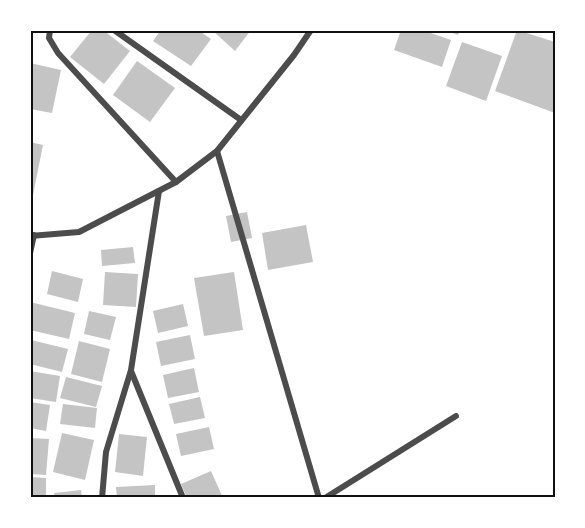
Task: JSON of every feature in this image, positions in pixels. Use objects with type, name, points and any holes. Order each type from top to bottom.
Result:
[{"type":"street","points":[[50,30],[49,38],[58,53],[176,183]]},
{"type":"street","points":[[114,30],[241,120]]},
{"type":"street","points":[[30,253],[32,235],[79,232],[176,183],[217,151],[294,55],[311,30]]},
{"type":"street","points":[[217,151],[319,498]]},
{"type":"street","points":[[102,498],[106,452],[131,370],[159,191]]},
{"type":"street","points":[[131,370],[183,498]]},
{"type":"street","points":[[325,498],[456,416]]},
{"type":"building","points":[[92,30],[103,30],[130,51],[104,84],[70,57]]},
{"type":"building","points":[[161,30],[198,30],[211,39],[191,66],[153,41]]},
{"type":"building","points":[[212,30],[251,30],[235,51]]},
{"type":"building","points":[[401,30],[422,30],[451,40],[442,67],[394,50]]},
{"type":"building","points":[[445,30],[460,30],[458,35]]},
{"type":"building","points":[[517,30],[555,42],[555,113],[495,91]]},
{"type":"building","points":[[462,42],[502,56],[486,101],[446,86]]},
{"type":"building","points":[[137,61],[175,88],[150,122],[113,95]]},
{"type":"building","points":[[30,63],[61,70],[52,113],[30,109]]},
{"type":"building","points":[[30,142],[43,145],[31,205],[30,205]]},
{"type":"building","points":[[247,212],[252,238],[231,242],[226,216]]},
{"type":"building","points":[[306,225],[313,262],[268,270],[262,233]]},
{"type":"building","points":[[133,247],[135,263],[102,266],[101,250]]},
{"type":"building","points":[[52,271],[83,279],[78,302],[47,294]]},
{"type":"building","points":[[105,272],[138,274],[136,307],[103,305]]},
{"type":"building","points":[[234,272],[243,330],[204,336],[194,278]]},
{"type":"building","points":[[30,302],[75,313],[69,339],[30,330]]},
{"type":"building","points":[[183,304],[188,326],[158,333],[153,311]]},
{"type":"building","points":[[89,311],[116,317],[110,340],[84,334]]},
{"type":"building","points":[[190,335],[195,359],[161,366],[156,342]]},
{"type":"building","points":[[31,340],[68,349],[62,372],[30,364]]},
{"type":"building","points":[[79,341],[110,349],[102,382],[71,374]]},
{"type":"building","points":[[194,368],[199,392],[168,398],[163,375]]},
{"type":"building","points":[[30,371],[60,376],[56,402],[30,398]]},
{"type":"building","points":[[66,377],[102,386],[96,407],[60,398]]},
{"type":"building","points":[[200,397],[205,418],[174,424],[169,404]]},
{"type":"building","points":[[30,402],[50,405],[46,431],[30,428]]},
{"type":"building","points":[[63,404],[97,408],[95,428],[60,424]]},
{"type":"building","points":[[209,427],[214,449],[181,456],[176,434]]},
{"type":"building","points":[[62,433],[94,440],[85,480],[53,472]]},
{"type":"building","points":[[119,434],[147,437],[143,476],[115,472]]},
{"type":"building","points":[[30,438],[49,439],[46,475],[30,474]]},
{"type":"building","points":[[211,471],[223,498],[187,498],[181,484]]},
{"type":"building","points":[[30,477],[46,478],[46,498],[30,498]]},
{"type":"building","points":[[155,485],[155,498],[117,498],[116,487]]},
{"type":"building","points":[[81,490],[82,498],[55,498],[54,493]]}]
